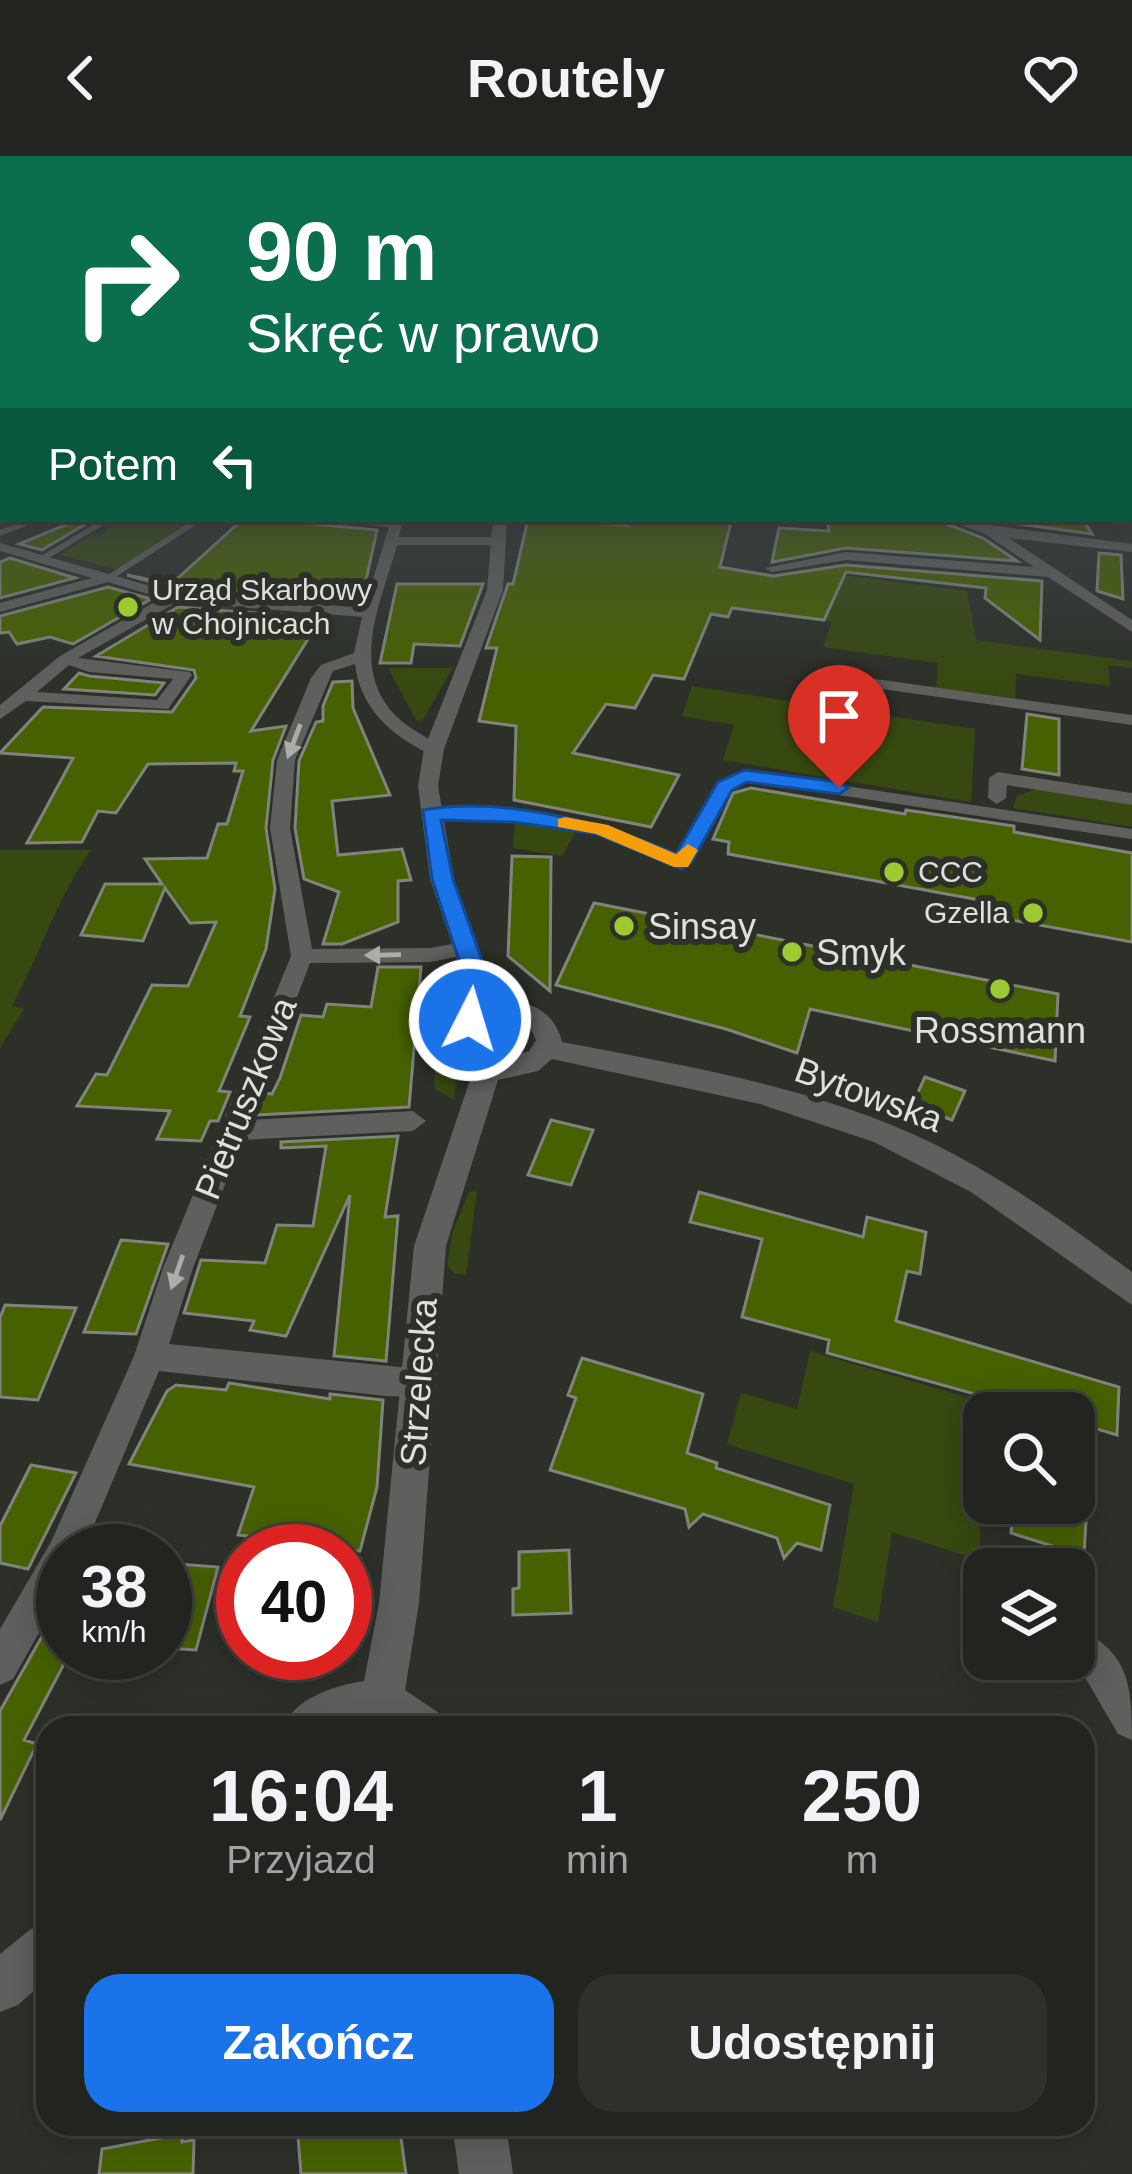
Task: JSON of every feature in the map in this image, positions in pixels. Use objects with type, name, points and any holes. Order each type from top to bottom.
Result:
[{"type":"street","points":[[0,533],[31,522]]},
{"type":"street","points":[[46,556],[104,522]]},
{"type":"street","points":[[0,608],[108,578],[197,522]]},
{"type":"street","points":[[397,522],[361,656],[392,727],[434,749]]},
{"type":"street","points":[[488,1011],[442,879],[428,786],[434,749],[495,590],[500,522]]},
{"type":"street","points":[[961,522],[990,531],[1132,548]]},
{"type":"street","points":[[990,531],[1132,627]]},
{"type":"street","points":[[392,542],[498,541]]},
{"type":"street","points":[[0,547],[46,556],[174,597],[373,613]]},
{"type":"street","points":[[772,568],[846,556],[1053,573]]},
{"type":"street","points":[[0,714],[66,659],[174,597]]},
{"type":"street","points":[[1103,610],[1132,610]]},
{"type":"street","name":"Pietruszkowa","points":[[77,1524],[150,1356],[178,1268],[302,956],[280,827],[286,760],[316,680],[328,668],[361,656]]},
{"type":"street","points":[[19,696],[162,705],[184,675],[88,667],[66,659]]},
{"type":"street","points":[[854,680],[1132,720]]},
{"type":"street","points":[[997,798],[998,778],[1132,800]]},
{"type":"street","points":[[302,956],[430,955],[463,949]]},
{"type":"street","points":[[513,1010],[539,1020],[547,1029],[547,1048],[519,1069],[487,1070],[465,1057],[458,1040],[470,1020],[488,1011],[513,1010]]},
{"type":"street","name":"Bytowska","points":[[547,1048],[738,1091],[886,1135],[1010,1202],[1132,1291]]},
{"type":"street","name":"Strzelecka","points":[[381,1702],[399,1604],[430,1246],[487,1070]]},
{"type":"street","points":[[233,1131],[413,1120]]},
{"type":"street","points":[[150,1356],[336,1380],[420,1383]]},
{"type":"street","name":"Pietruszkowa","points":[[0,1666],[36,1602]]},
{"type":"street","points":[[1095,1663],[1132,1720]]},
{"type":"street","points":[[324,1716],[337,1708],[381,1702],[412,1716]]},
{"type":"street","points":[[0,1987],[36,1956]]},
{"type":"street","points":[[481,2136],[486,2174]]},
{"type":"lane","points":[[430,814],[486,814],[601,829],[681,863],[725,786],[745,776],[1132,834]]},
{"type":"green space","points":[[116,522],[192,522],[120,570],[60,555],[92,535],[100,536]]},
{"type":"green space","points":[[841,575],[967,591],[976,640],[1132,661],[1132,668],[1108,665],[1110,686],[1016,674],[1015,698],[936,688],[938,663],[823,647],[832,622],[824,620]]},
{"type":"green space","points":[[388,668],[453,668],[422,721],[416,720]]},
{"type":"green space","points":[[839,683],[860,685],[856,711],[975,729],[971,802],[723,760],[734,725],[682,716],[692,686],[833,708]]},
{"type":"green space","points":[[1036,789],[1132,804],[1132,827],[1013,808],[1017,796]]},
{"type":"green space","points":[[515,823],[576,831],[562,856],[513,848]]},
{"type":"green space","points":[[0,850],[91,850],[12,1006],[24,1009],[0,1048]]},
{"type":"green space","points":[[455,987],[459,1007],[440,1047],[456,1079],[454,1100],[435,1089],[435,994]]},
{"type":"green space","points":[[477,1191],[466,1275],[455,1274],[447,1265],[453,1231],[469,1192]]},
{"type":"green space","points":[[810,1351],[963,1396],[963,1524],[980,1524],[979,1548],[963,1548],[963,1555],[892,1532],[878,1622],[833,1607],[854,1484],[727,1444],[741,1393],[797,1409]]},
{"type":"building","points":[[73,522],[89,522],[42,550],[19,544]]},
{"type":"building","points":[[240,522],[303,522],[377,530],[361,603],[176,589],[127,575],[161,582],[178,578]]},
{"type":"building","points":[[527,522],[731,522],[720,567],[773,576],[846,565],[1042,581],[1040,640],[985,598],[986,588],[846,572],[824,620],[732,608],[728,617],[711,614],[684,679],[653,675],[635,708],[606,704],[573,753],[679,775],[651,827],[514,800],[516,726],[479,721],[497,648],[486,648],[508,584],[513,584]]},
{"type":"building","points":[[828,522],[944,523],[983,538],[1017,561],[846,548],[772,562],[779,528],[829,531]]},
{"type":"building","points":[[1005,522],[1085,522],[1092,534]]},
{"type":"building","points":[[1099,553],[1121,555],[1123,599],[1097,591]]},
{"type":"building","points":[[10,558],[75,578],[0,598],[0,562]]},
{"type":"building","points":[[397,584],[483,584],[460,646],[414,644],[411,663],[380,663]]},
{"type":"building","points":[[108,587],[151,599],[73,644],[50,637],[17,644],[9,632],[0,633],[0,616]]},
{"type":"building","points":[[178,607],[321,618],[251,731],[286,726],[273,760],[266,828],[275,889],[266,949],[240,1016],[250,1017],[219,1091],[230,1092],[218,1121],[210,1121],[201,1141],[157,1139],[170,1111],[77,1106],[96,1074],[107,1075],[152,985],[188,986],[216,922],[190,923],[165,888],[143,941],[81,935],[105,884],[162,884],[145,859],[207,858],[218,824],[227,824],[243,771],[234,771],[236,763],[148,764],[116,813],[98,811],[82,842],[27,843],[73,758],[0,753],[43,707],[172,712],[196,678],[194,670],[96,656]]},
{"type":"building","points":[[79,673],[164,683],[155,695],[64,689]]},
{"type":"building","points":[[352,681],[353,708],[390,795],[332,801],[338,855],[402,849],[411,880],[398,881],[398,922],[342,944],[323,944],[339,892],[304,879],[295,828],[299,761],[316,722],[323,721],[323,706],[333,682]]},
{"type":"building","points":[[1027,714],[1059,719],[1059,775],[1022,769]]},
{"type":"building","points":[[751,788],[905,814],[906,810],[1014,826],[1014,832],[1132,853],[1132,942],[1006,919],[1007,905],[728,854],[729,842],[713,839],[733,793]]},
{"type":"building","points":[[512,856],[551,857],[550,991],[508,956]]},
{"type":"building","points":[[594,903],[1058,994],[1055,1061],[810,1009],[797,1053],[726,1029],[556,985]]},
{"type":"building","points":[[378,967],[421,967],[409,1107],[257,1115],[265,1093],[272,1094],[280,1078],[301,1015],[323,1017],[327,1004],[371,1007]]},
{"type":"building","points":[[925,1077],[965,1091],[952,1120],[912,1105]]},
{"type":"building","points":[[551,1120],[593,1130],[571,1185],[528,1175]]},
{"type":"building","points":[[398,1136],[385,1217],[398,1216],[386,1361],[334,1356],[350,1195],[286,1336],[250,1330],[254,1321],[184,1313],[201,1260],[265,1263],[277,1225],[313,1226],[326,1146],[281,1148],[281,1142]]},
{"type":"building","points":[[699,1192],[863,1237],[867,1217],[926,1232],[920,1274],[907,1271],[896,1321],[1119,1387],[1117,1435],[1095,1428],[1095,1392],[967,1392],[827,1353],[829,1340],[742,1317],[762,1239],[690,1222]]},
{"type":"building","points":[[121,1240],[168,1244],[136,1334],[84,1332]]},
{"type":"building","points":[[5,1305],[76,1308],[38,1400],[0,1397],[0,1318]]},
{"type":"building","points":[[582,1358],[703,1394],[687,1453],[717,1463],[716,1468],[830,1505],[821,1550],[797,1543],[784,1558],[777,1538],[703,1514],[689,1527],[685,1509],[550,1470],[576,1398],[568,1395]]},
{"type":"building","points":[[229,1383],[330,1399],[330,1394],[383,1400],[377,1487],[367,1524],[242,1524],[254,1487],[129,1464],[167,1391],[176,1385],[226,1390]]},
{"type":"building","points":[[31,1465],[76,1473],[50,1524],[36,1524],[36,1553],[28,1569],[0,1563],[0,1526]]},
{"type":"building","points":[[1012,1524],[1086,1524],[1084,1548],[1059,1548],[1011,1533]]},
{"type":"building","points":[[569,1550],[571,1613],[513,1615],[519,1552]]},
{"type":"building","points":[[192,1565],[216,1567],[216,1575],[196,1650],[192,1650]]},
{"type":"building","points":[[36,1647],[36,1680],[56,1680],[24,1740],[36,1746],[0,1820],[0,1711]]},
{"type":"building","points":[[182,2136],[182,2142],[194,2140],[193,2174],[99,2174],[102,2149]]},
{"type":"building","points":[[298,2136],[401,2136],[406,2174],[301,2174]]},
{"type":"slow traffic","points":[[565,823],[601,829],[681,863],[688,850]]},
{"type":"place","name":"Urząd Skarbowy w Chojnicach","points":[[128,607]]},
{"type":"place","name":"CCC","points":[[894,872]]},
{"type":"place","name":"Gzella","points":[[1033,913]]},
{"type":"place","name":"Sinsay","points":[[624,926]]},
{"type":"place","name":"Smyk","points":[[792,952]]},
{"type":"place","name":"Rossmann","points":[[1000,989]]},
{"type":"route","points":[[470,1020],[488,1011],[442,879],[430,814],[514,816],[601,829],[681,863],[725,786],[745,776],[839,788]]}]
